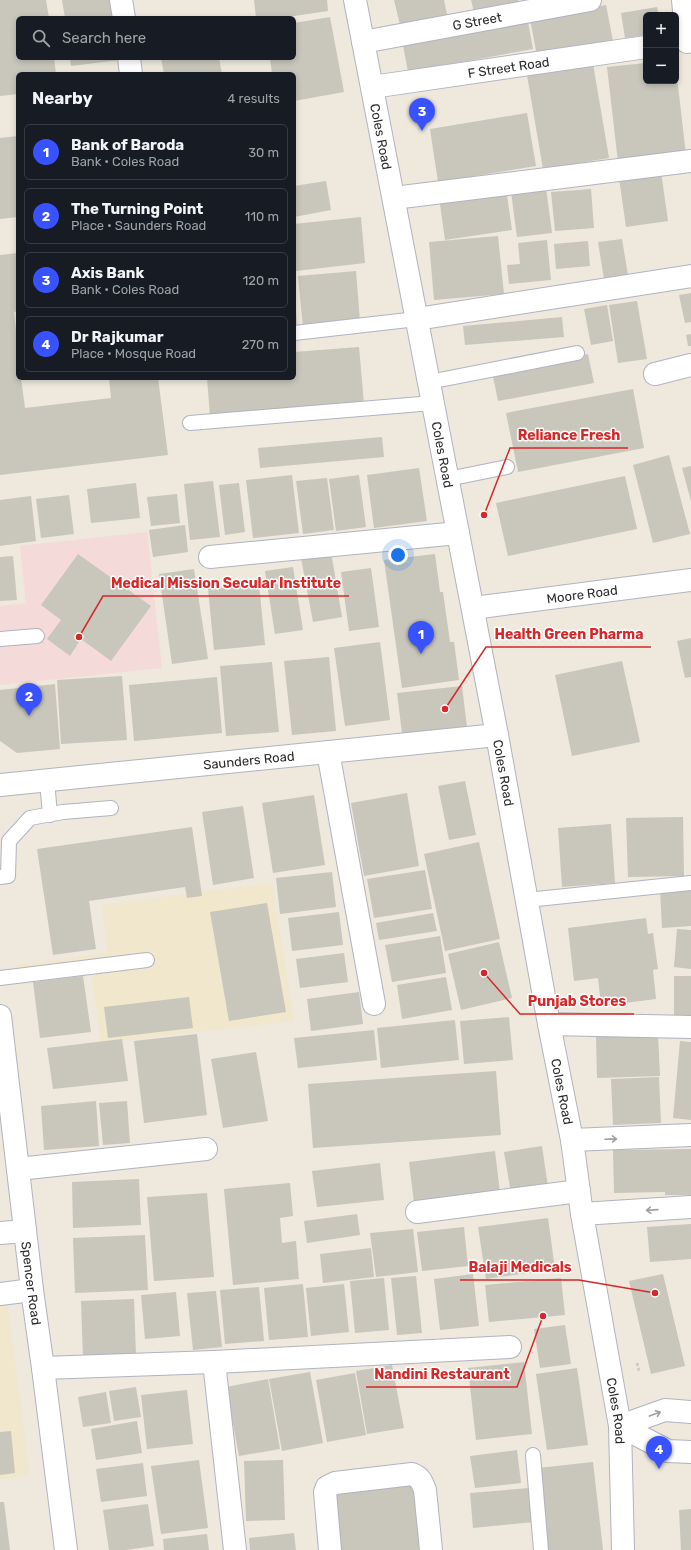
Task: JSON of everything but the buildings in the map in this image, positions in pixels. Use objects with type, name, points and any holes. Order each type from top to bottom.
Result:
[{"type":"street","points":[[122,0],[124,16]]},
{"type":"street","name":"Coles Road","points":[[355,0],[473,608],[549,1024],[572,1140],[582,1214],[620,1426],[623,1550]]},
{"type":"street","name":"G Street","points":[[363,42],[590,0]]},
{"type":"street","points":[[683,0],[685,42]]},
{"type":"street","name":"F Street Road","points":[[372,87],[643,48]]},
{"type":"street","points":[[129,60],[131,72]]},
{"type":"street","points":[[394,198],[691,161]]},
{"type":"street","points":[[417,319],[691,276]]},
{"type":"street","points":[[655,374],[691,365]]},
{"type":"street","points":[[210,557],[458,533]]},
{"type":"street","name":"Moore Road","points":[[473,608],[691,580]]},
{"type":"street","name":"Saunders Road","points":[[0,785],[497,735]]},
{"type":"street","points":[[328,752],[374,1004]]},
{"type":"street","name":"Spencer Road","points":[[0,1016],[6,1114],[18,1169],[32,1290],[66,1550]]},
{"type":"street","points":[[549,1024],[691,1027]]},
{"type":"street","points":[[572,1140],[691,1135]]},
{"type":"street","points":[[18,1169],[206,1149]]},
{"type":"street","points":[[417,1212],[579,1191]]},
{"type":"street","points":[[582,1214],[691,1207]]},
{"type":"street","points":[[0,1233],[25,1231]]},
{"type":"street","points":[[0,1294],[32,1290]]},
{"type":"street","points":[[43,1368],[214,1362],[510,1347]]},
{"type":"street","points":[[214,1362],[234,1550]]},
{"type":"street","points":[[620,1426],[665,1410],[691,1412]]},
{"type":"street","points":[[620,1426],[668,1451],[691,1452]]},
{"type":"street","points":[[330,1550],[325,1492],[327,1487],[335,1484],[412,1474],[418,1476],[425,1490],[431,1550]]},
{"type":"lane","points":[[296,333],[417,319]]},
{"type":"lane","points":[[429,382],[577,353]]},
{"type":"lane","points":[[190,423],[433,403]]},
{"type":"lane","points":[[448,480],[507,467]]},
{"type":"lane","points":[[0,639],[37,636]]},
{"type":"lane","points":[[47,780],[50,815]]},
{"type":"lane","points":[[0,877],[8,876],[9,841],[30,818],[111,808]]},
{"type":"lane","points":[[527,900],[691,883]]},
{"type":"lane","points":[[0,978],[147,960]]},
{"type":"lane","points":[[533,1455],[541,1550]]},
{"type":"path","points":[[637,1363],[639,1371]]},
{"type":"shaded area","points":[[147,532],[162,668],[0,685],[0,606],[26,603],[20,546]]},
{"type":"shaded area","points":[[272,883],[294,1021],[101,1043],[92,974],[18,984],[16,965],[108,953],[102,905]]},
{"type":"shaded area","points":[[7,1299],[30,1475],[0,1479],[0,1300]]},
{"type":"place","name":"Axis Bank","points":[[422,131]]},
{"type":"place","name":"Reliance Fresh","points":[[484,515]]},
{"type":"place","name":"Medical Mission Secular Institute","points":[[79,637]]},
{"type":"place","name":"Bank of Baroda","points":[[421,654]]},
{"type":"place","name":"Health Green Pharma","points":[[445,709]]},
{"type":"place","name":"The Turning Point","points":[[29,716]]},
{"type":"place","name":"Punjab Stores","points":[[484,973]]},
{"type":"place","name":"Balaji Medicals","points":[[655,1293]]},
{"type":"place","name":"Nandini Restaurant","points":[[543,1316]]},
{"type":"place","name":"Dr Rajkumar","points":[[659,1469]]}]
